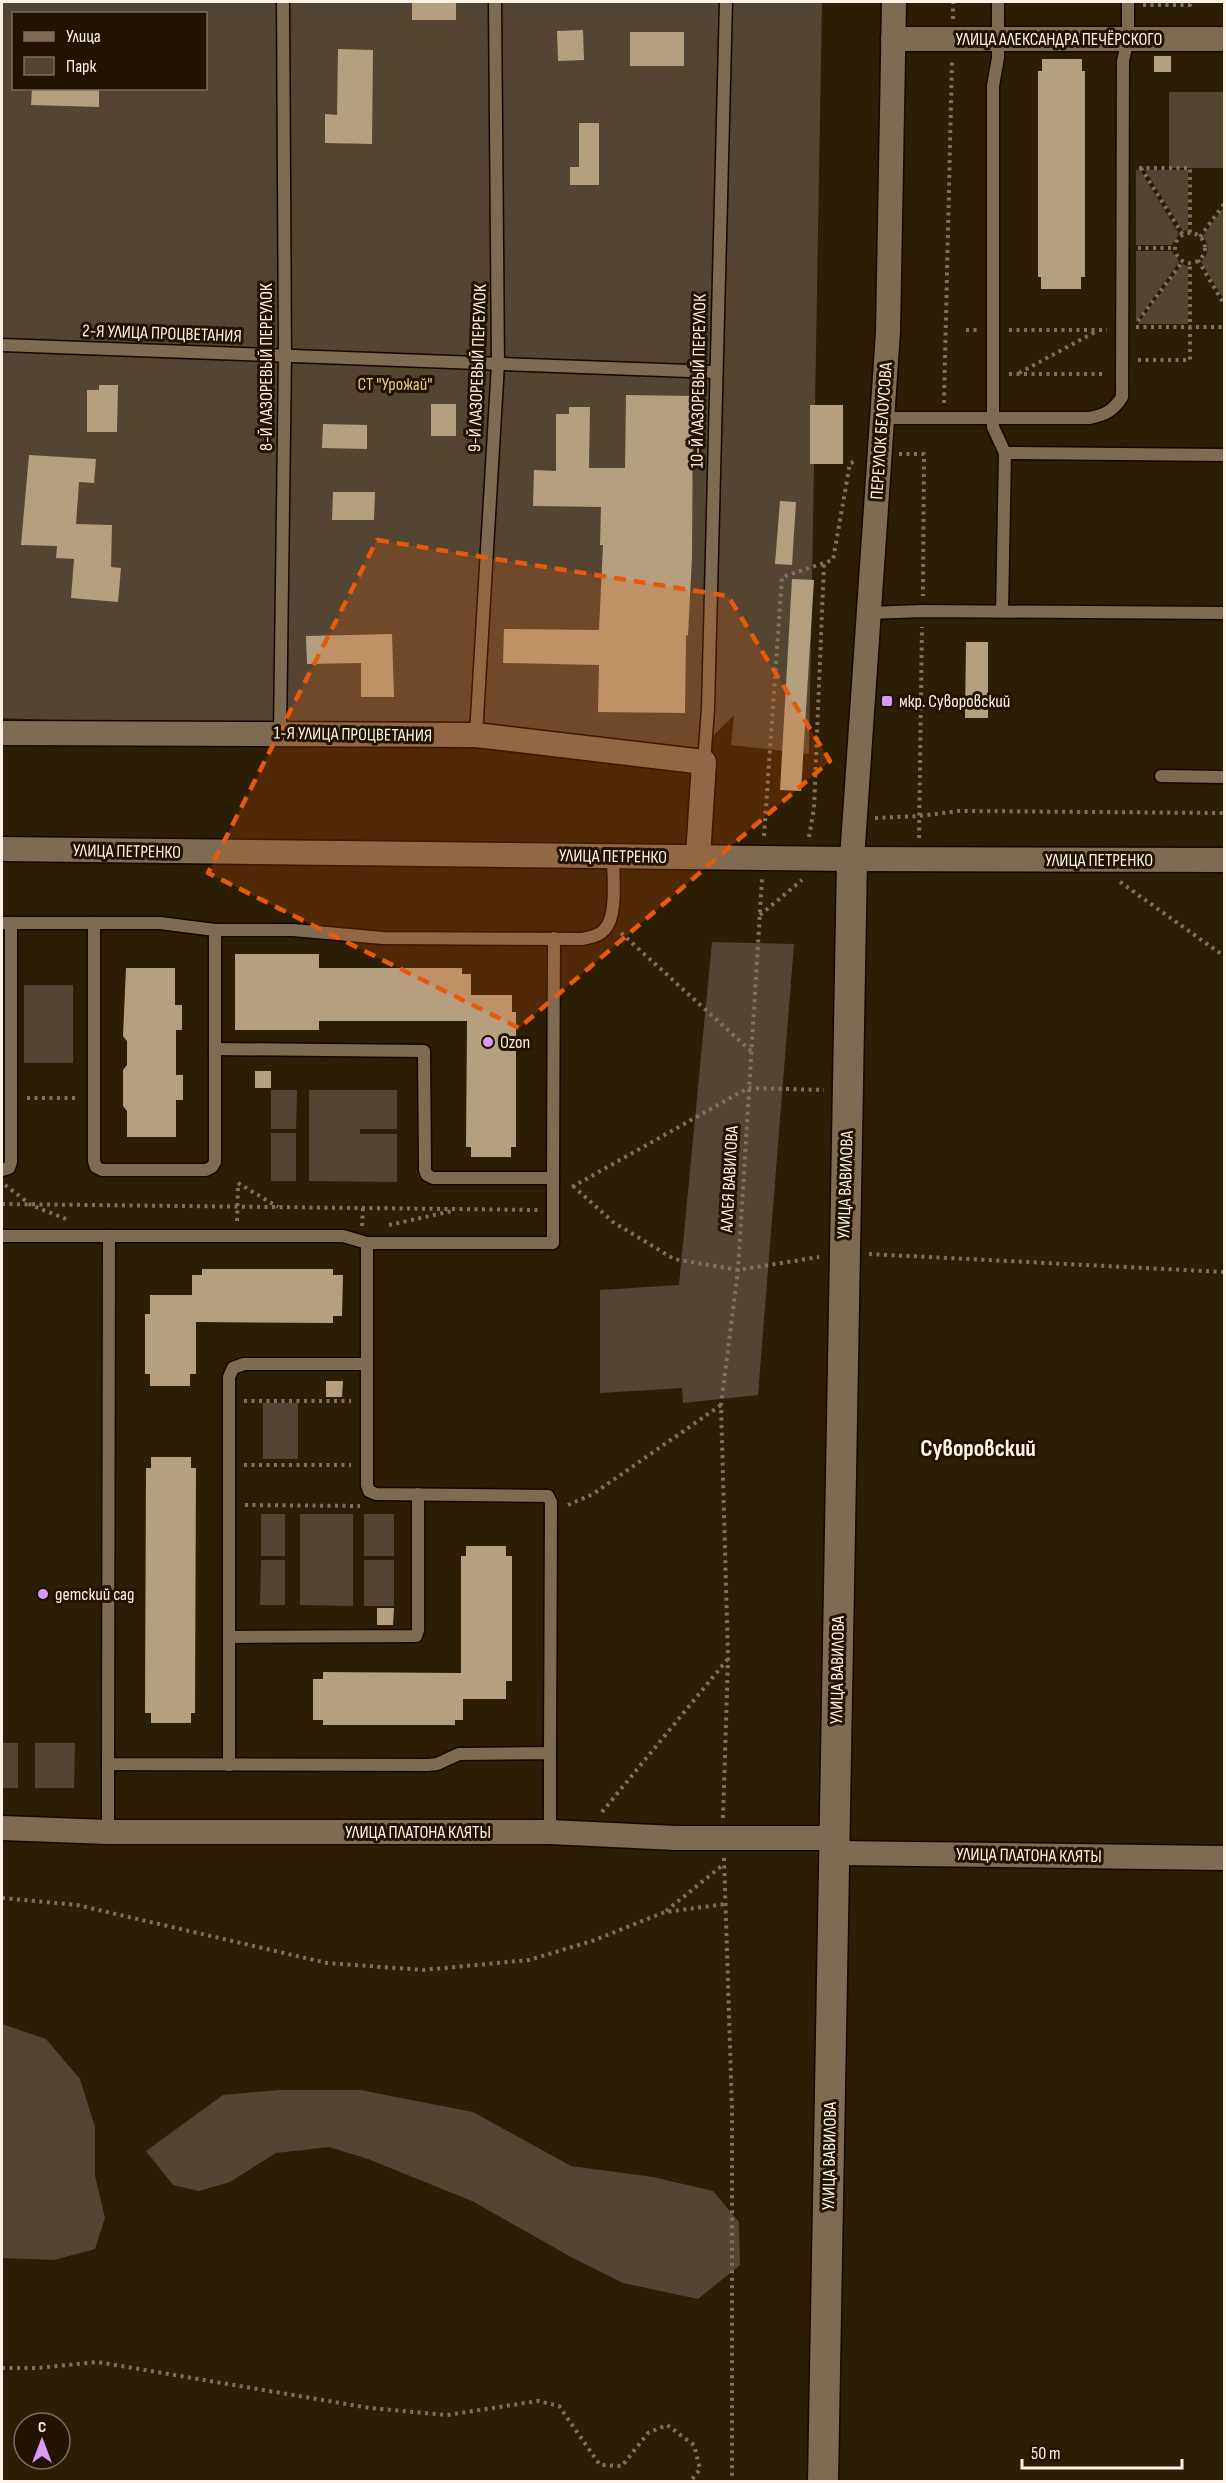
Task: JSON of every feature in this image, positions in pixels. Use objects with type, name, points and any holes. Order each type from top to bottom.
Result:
[{"type":"street","name":"ПЕРЕУЛОК БЕЛОУСОВА","points":[[852,860],[890,300],[894,2]]},
{"type":"street","name":"УЛИЦА АЛЕКСАНДРА ПЕЧЁРСКОГО","points":[[893,39],[1224,39]]},
{"type":"street","name":"1-Я УЛИЦА ПРОЦВЕТАНИЯ","points":[[2,733],[476,735],[704,762]]},
{"type":"street","points":[[698,857],[704,762]]},
{"type":"street","name":"УЛИЦА ПЕТРЕНКО","points":[[2,849],[852,860],[1224,860]]},
{"type":"street","name":"УЛИЦА ВАВИЛОВА","points":[[823,2481],[843,1253],[852,860]]},
{"type":"street","name":"УЛИЦА ПЛАТОНА КЛЯТЫ","points":[[2,1828],[108,1832],[550,1832],[676,1838],[722,1837],[834,1845],[1224,1858]]},
{"type":"lane","name":"8-Й ЛАЗОРЕВЫЙ ПЕРЕУЛОК","points":[[280,733],[285,356],[283,2]]},
{"type":"lane","name":"9-Й ЛАЗОРЕВЫЙ ПЕРЕУЛОК","points":[[476,735],[498,364],[495,2]]},
{"type":"lane","name":"10-Й ЛАЗОРЕВЫЙ ПЕРЕУЛОК","points":[[704,762],[708,709],[726,2]]},
{"type":"lane","points":[[998,2],[998,58],[993,86],[993,427],[1005,453],[1002,611]]},
{"type":"lane","points":[[881,418],[1089,418],[1102,416],[1114,409],[1122,398],[1124,374],[1123,61],[1128,39],[1128,3]]},
{"type":"lane","name":"2-Я УЛИЦА ПРОЦВЕТАНИЯ","points":[[2,345],[716,372]]},
{"type":"lane","points":[[1005,453],[1224,455]]},
{"type":"lane","points":[[868,613],[1002,611],[1224,613]]},
{"type":"lane","points":[[1161,776],[1224,777]]},
{"type":"lane","points":[[2,1170],[9,1168],[11,1162],[6,922],[159,922],[215,930],[293,930],[383,938],[582,939],[604,931],[609,922],[613,911],[613,857]]},
{"type":"lane","points":[[94,922],[94,1161],[96,1167],[102,1170],[206,1170],[212,1167],[214,1162],[215,930]]},
{"type":"lane","points":[[2,1236],[343,1236],[367,1243],[553,1243],[554,938]]},
{"type":"lane","points":[[215,1049],[423,1051],[425,1170],[427,1175],[434,1178],[554,1178]]},
{"type":"lane","points":[[108,1832],[109,1236]]},
{"type":"lane","points":[[367,1243],[367,1485],[369,1491],[376,1494],[542,1494],[548,1496],[550,1513],[550,1832]]},
{"type":"lane","points":[[229,1765],[229,1377],[233,1368],[244,1364],[367,1364]]},
{"type":"lane","points":[[229,1637],[416,1636],[418,1630],[418,1494]]},
{"type":"lane","points":[[108,1764],[428,1765],[437,1764],[459,1754],[550,1753]]},
{"type":"path","points":[[944,418],[953,2]]},
{"type":"path","points":[[1128,3],[1190,5],[1190,2]]},
{"type":"path","points":[[1123,168],[1190,168],[1190,233]]},
{"type":"path","points":[[1141,168],[1183,235]]},
{"type":"path","points":[[1200,237],[1224,204]]},
{"type":"path","points":[[1190,233],[1200,237],[1205,244],[1205,251],[1198,260],[1190,263],[1178,257],[1175,248],[1178,238],[1190,233]]},
{"type":"path","points":[[1134,248],[1175,248]]},
{"type":"path","points":[[1198,260],[1224,304]]},
{"type":"path","points":[[1183,261],[1134,327],[1224,327]]},
{"type":"path","points":[[1124,360],[1190,360],[1190,263]]},
{"type":"path","points":[[966,330],[1124,330]]},
{"type":"path","points":[[1019,374],[1098,330]]},
{"type":"path","points":[[993,374],[1124,374]]},
{"type":"path","points":[[759,915],[802,882],[814,808],[824,563],[833,560],[850,463],[879,454],[924,454],[920,860]]},
{"type":"path","name":"АЛЛЕЯ ВАВИЛОВА","points":[[732,2481],[732,2109],[722,1837],[728,1659],[721,1405],[738,1270],[782,577],[824,563]]},
{"type":"path","points":[[854,819],[919,816],[959,811],[1224,813]]},
{"type":"path","points":[[1089,860],[1224,956]]},
{"type":"path","points":[[609,922],[751,1051]]},
{"type":"path","points":[[2,1204],[459,1209],[554,1204],[573,1186],[748,1088],[848,1091]]},
{"type":"path","points":[[11,1098],[94,1098]]},
{"type":"path","points":[[2,1183],[31,1204],[70,1220]]},
{"type":"path","points":[[237,1226],[238,1183],[278,1207]]},
{"type":"path","points":[[573,1186],[613,1222],[674,1259],[738,1270],[843,1253],[1224,1272]]},
{"type":"path","points":[[362,1227],[363,1208]]},
{"type":"path","points":[[384,1226],[459,1209]]},
{"type":"path","points":[[229,1401],[367,1401]]},
{"type":"path","points":[[550,1513],[593,1494],[721,1405]]},
{"type":"path","points":[[229,1465],[367,1465]]},
{"type":"path","points":[[229,1505],[371,1506]]},
{"type":"path","points":[[585,1834],[728,1659]]},
{"type":"path","points":[[665,1912],[724,1864]]},
{"type":"path","points":[[2,1898],[77,1905],[327,1964],[423,1970],[529,1960],[592,1941],[665,1912],[726,1904]]},
{"type":"path","points":[[2,2368],[36,2368],[98,2362],[370,2408],[447,2415],[538,2401],[559,2406],[600,2465],[622,2466],[648,2433],[667,2425],[694,2445],[700,2469],[690,2481]]},
{"type":"highlighted area","points":[[377,540],[728,596],[830,761],[519,1028],[208,873]]},
{"type":"green space","name":"СТ \"Урожай\"","points":[[2,2],[822,2],[809,754],[731,745],[734,715],[701,748],[2,718]]},
{"type":"green space","points":[[1169,92],[1224,92],[1224,168],[1169,168]]},
{"type":"green space","points":[[1136,170],[1140,170],[1179,234],[1172,245],[1136,245]]},
{"type":"green space","points":[[1145,170],[1188,170],[1188,230],[1183,231]]},
{"type":"green space","points":[[1224,207],[1224,299],[1201,262],[1208,249],[1203,236]]},
{"type":"green space","points":[[1136,251],[1172,251],[1179,262],[1136,322]]},
{"type":"green space","points":[[1182,264],[1188,266],[1188,324],[1138,324]]},
{"type":"green space","points":[[712,942],[794,944],[758,1395],[683,1403],[682,1388],[600,1393],[600,1290],[679,1285]]},
{"type":"green space","points":[[24,985],[73,985],[73,1063],[24,1063]]},
{"type":"green space","points":[[271,1090],[297,1090],[296,1129],[271,1129]]},
{"type":"green space","points":[[309,1090],[397,1090],[397,1129],[360,1129],[360,1134],[397,1134],[397,1182],[309,1181]]},
{"type":"green space","points":[[271,1133],[296,1133],[296,1181],[271,1181]]},
{"type":"green space","points":[[263,1403],[298,1403],[298,1459],[263,1459]]},
{"type":"green space","points":[[261,1514],[285,1514],[285,1556],[261,1556]]},
{"type":"green space","points":[[300,1514],[353,1514],[353,1606],[300,1605]]},
{"type":"green space","points":[[364,1514],[394,1514],[394,1556],[364,1556]]},
{"type":"green space","points":[[261,1560],[285,1560],[285,1605],[260,1605]]},
{"type":"green space","points":[[364,1560],[394,1560],[394,1606],[364,1606]]},
{"type":"green space","points":[[2,1743],[18,1743],[18,1788],[2,1788]]},
{"type":"green space","points":[[35,1743],[75,1743],[74,1788],[35,1788]]},
{"type":"green space","points":[[2,2024],[46,2039],[80,2079],[95,2127],[95,2176],[105,2218],[95,2249],[54,2260],[2,2258]]},
{"type":"green space","points":[[279,2090],[360,2090],[473,2112],[571,2166],[653,2177],[713,2191],[739,2222],[740,2265],[698,2299],[623,2283],[571,2257],[472,2201],[368,2159],[329,2147],[276,2153],[230,2182],[199,2191],[173,2185],[146,2151],[223,2095]]},
{"type":"building","points":[[412,2],[456,2],[456,20],[412,20]]},
{"type":"building","points":[[583,30],[584,60],[558,61],[557,31]]},
{"type":"building","points":[[630,32],[684,32],[684,66],[630,66]]},
{"type":"building","points":[[338,49],[373,50],[372,144],[325,143],[325,114],[337,115]]},
{"type":"building","points":[[1154,56],[1171,56],[1171,72],[1154,72]]},
{"type":"building","points":[[1042,59],[1082,59],[1082,71],[1085,71],[1085,277],[1081,277],[1081,289],[1041,289],[1041,277],[1038,277],[1038,71],[1042,71]]},
{"type":"building","points":[[32,90],[99,90],[99,107],[31,105]]},
{"type":"building","points":[[579,123],[599,123],[599,185],[570,185],[570,167],[579,167]]},
{"type":"building","points":[[99,385],[118,385],[117,432],[87,432],[87,390],[99,390]]},
{"type":"building","points":[[626,395],[693,396],[692,557],[688,636],[686,635],[685,713],[598,712],[599,665],[503,663],[504,629],[599,630],[603,545],[600,545],[601,507],[533,506],[534,470],[556,471],[556,414],[569,414],[569,407],[590,407],[589,468],[625,468]]},
{"type":"building","points":[[431,404],[456,404],[456,436],[431,436]]},
{"type":"building","points":[[810,405],[843,405],[843,464],[810,464]]},
{"type":"building","points":[[323,424],[367,425],[367,449],[322,448]]},
{"type":"building","points":[[29,455],[96,459],[94,483],[79,482],[76,524],[112,525],[111,567],[121,568],[118,602],[71,598],[74,559],[56,558],[57,546],[21,545]]},
{"type":"building","points":[[333,492],[375,492],[374,520],[332,520]]},
{"type":"building","points":[[780,501],[796,502],[792,565],[775,564]]},
{"type":"building","points":[[792,579],[814,580],[801,791],[780,790]]},
{"type":"building","points":[[392,634],[394,697],[361,697],[361,663],[307,664],[306,636]]},
{"type":"building","points":[[966,642],[988,642],[988,718],[965,718]]},
{"type":"building","points":[[235,954],[319,954],[319,968],[462,968],[462,974],[471,974],[471,995],[512,995],[512,1012],[516,1012],[516,1147],[511,1147],[511,1157],[471,1157],[471,1147],[466,1147],[467,1021],[319,1021],[319,1030],[235,1030]]},
{"type":"building","points":[[126,968],[175,968],[175,1005],[182,1005],[182,1030],[176,1030],[176,1075],[183,1075],[183,1100],[176,1100],[176,1137],[127,1137],[127,1111],[123,1106],[123,1070],[127,1065],[127,1041],[123,1036]]},
{"type":"building","points":[[255,1071],[271,1071],[271,1088],[255,1088]]},
{"type":"building","points":[[202,1269],[333,1269],[333,1275],[343,1275],[342,1316],[333,1316],[333,1323],[196,1322],[196,1374],[190,1374],[190,1386],[150,1386],[150,1374],[145,1374],[145,1314],[150,1314],[150,1295],[192,1295],[192,1275],[202,1275]]},
{"type":"building","points":[[326,1381],[343,1381],[342,1397],[326,1397]]},
{"type":"building","points":[[151,1457],[191,1457],[191,1468],[196,1468],[195,1713],[191,1713],[191,1723],[151,1723],[151,1713],[145,1713],[146,1468],[151,1468]]},
{"type":"building","points":[[466,1546],[506,1546],[506,1556],[512,1556],[512,1681],[506,1681],[506,1699],[463,1699],[463,1720],[455,1720],[455,1725],[323,1725],[323,1720],[313,1720],[313,1679],[323,1679],[323,1672],[461,1673],[461,1556],[466,1556]]},
{"type":"building","points":[[377,1608],[394,1608],[393,1625],[377,1625]]},
{"type":"place","name":"мкр. Суворовский","points":[[887,701]]},
{"type":"place","name":"Ozon","points":[[488,1042]]},
{"type":"place","name":"детский сад","points":[[43,1594]]},
{"type":"district","name":"Суворовский","points":[[978,1448]]}]
